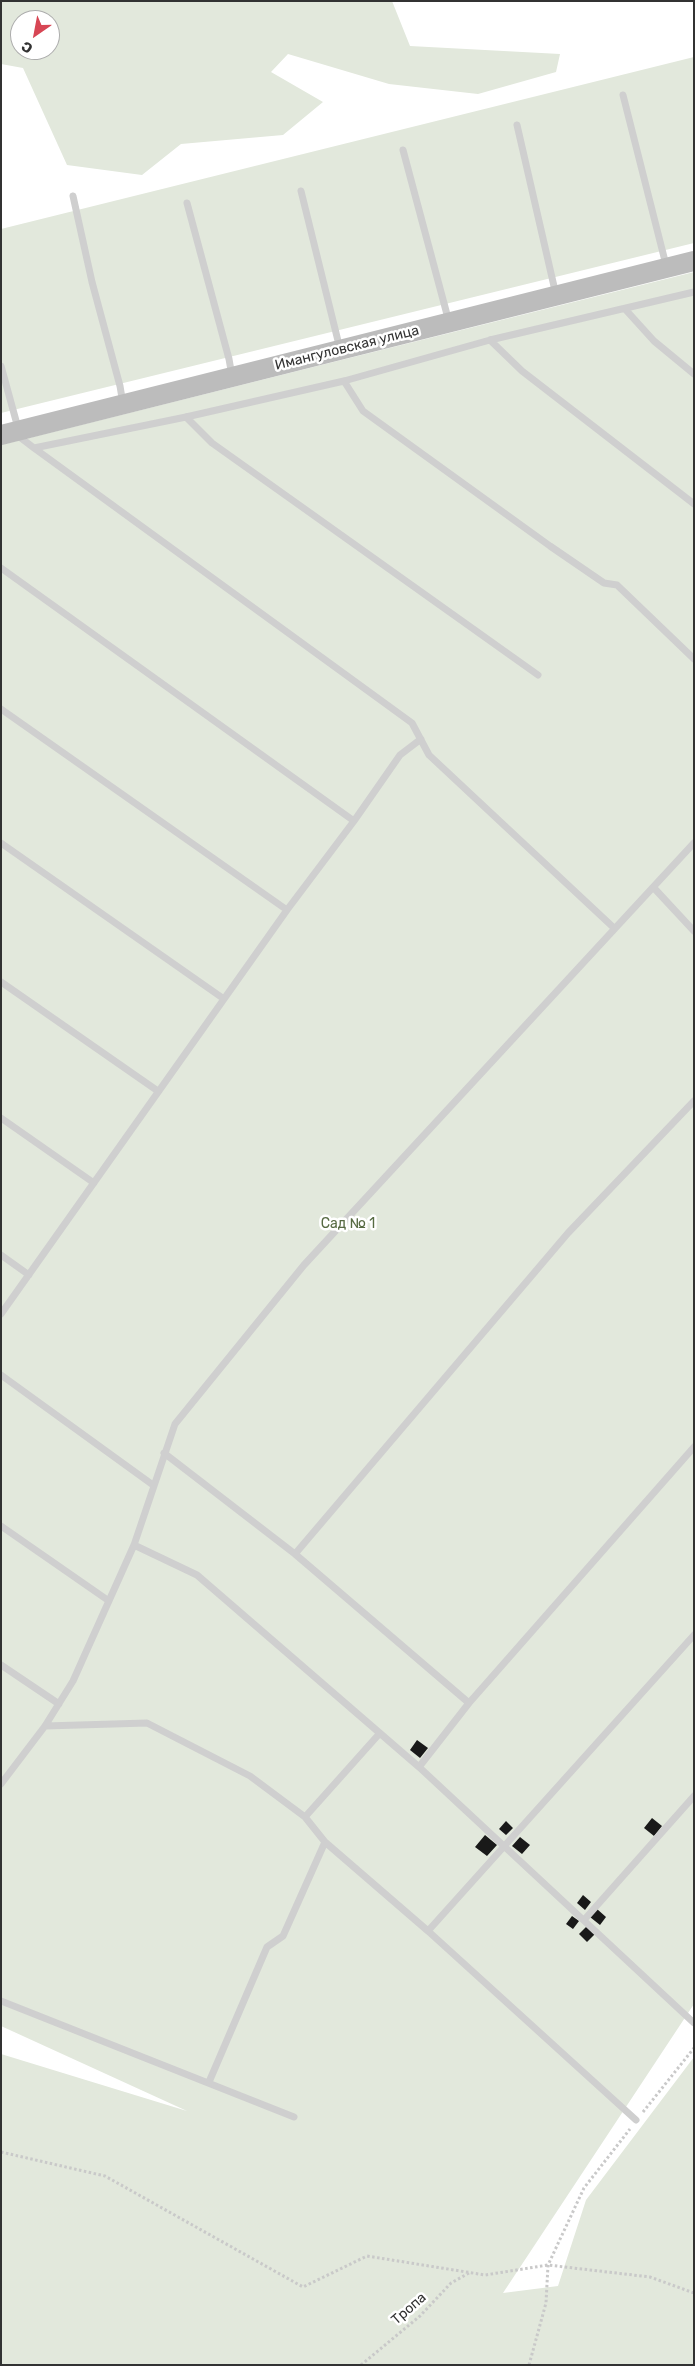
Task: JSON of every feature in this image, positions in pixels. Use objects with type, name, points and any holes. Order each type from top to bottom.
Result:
[{"type":"street","name":"Имангуловская улица","points":[[11,433],[694,261]]},
{"type":"lane","points":[[623,95],[667,268]]},
{"type":"lane","points":[[517,125],[556,295]]},
{"type":"lane","points":[[403,150],[449,322]]},
{"type":"lane","points":[[301,191],[340,350]]},
{"type":"lane","points":[[73,196],[92,282],[120,386],[123,404]]},
{"type":"lane","points":[[187,203],[230,359],[232,377]]},
{"type":"lane","points":[[34,448],[186,417],[344,381],[490,340],[694,292]]},
{"type":"lane","points":[[625,309],[654,341],[694,374]]},
{"type":"lane","points":[[490,340],[522,372],[694,504]]},
{"type":"lane","points":[[1,366],[11,433],[412,723],[429,755],[614,928]]},
{"type":"lane","points":[[344,381],[363,411],[566,557],[604,583],[617,585],[694,660]]},
{"type":"lane","points":[[186,417],[212,443],[538,675]]},
{"type":"lane","points":[[1,568],[354,821]]},
{"type":"lane","points":[[1,709],[287,910]]},
{"type":"lane","points":[[1,1314],[287,910],[354,821],[400,755],[421,740]]},
{"type":"lane","points":[[1,843],[224,999]]},
{"type":"lane","points":[[1,1784],[45,1726],[73,1680],[134,1545],[175,1424],[304,1265],[694,843]]},
{"type":"lane","points":[[654,888],[694,931]]},
{"type":"lane","points":[[1,982],[158,1091]]},
{"type":"lane","points":[[295,1554],[568,1233],[694,1101]]},
{"type":"lane","points":[[1,1118],[94,1183]]},
{"type":"lane","points":[[1,1254],[29,1275]]},
{"type":"lane","points":[[1,1375],[153,1485]]},
{"type":"lane","points":[[419,1767],[469,1703],[694,1447]]},
{"type":"lane","points":[[164,1453],[295,1554],[469,1703]]},
{"type":"lane","points":[[1,1526],[109,1601]]},
{"type":"lane","points":[[134,1545],[197,1575],[419,1767],[694,2023]]},
{"type":"lane","points":[[428,1931],[694,1635]]},
{"type":"lane","points":[[1,1665],[58,1704]]},
{"type":"lane","points":[[45,1726],[147,1723],[250,1776],[304,1817],[325,1842],[428,1931],[636,2120]]},
{"type":"lane","points":[[304,1817],[380,1733]]},
{"type":"lane","points":[[584,1920],[694,1796]]},
{"type":"lane","points":[[209,2082],[267,1947],[283,1936],[325,1842]]},
{"type":"lane","points":[[1,2001],[294,2117]]},
{"type":"path","points":[[529,2365],[546,2303],[548,2265],[584,2188],[694,2048]]},
{"type":"path","points":[[1,2152],[105,2176],[303,2287],[367,2256],[485,2275],[548,2265],[650,2277],[694,2293]]},
{"type":"path","name":"Тропа","points":[[361,2365],[420,2316],[451,2283],[471,2272]]},
{"type":"green space","points":[[1,1],[392,1],[410,46],[560,54],[556,72],[478,94],[389,84],[288,54],[271,72],[323,102],[283,135],[181,144],[142,175],[67,165],[23,68],[1,64]]},
{"type":"green space","points":[[694,57],[694,243],[1,413],[1,229]]},
{"type":"green space","name":"Сад № 1","points":[[694,272],[694,2004],[503,2293],[558,2286],[586,2200],[694,2057],[694,2365],[1,2365],[1,2054],[187,2111],[1,2026],[1,445]]},
{"type":"building","points":[[417,1740],[428,1748],[420,1758],[410,1750]]},
{"type":"building","points":[[652,1818],[662,1826],[654,1836],[644,1828]]},
{"type":"building","points":[[506,1821],[513,1828],[506,1835],[499,1829]]},
{"type":"building","points":[[485,1835],[497,1845],[487,1856],[475,1847]]},
{"type":"building","points":[[520,1837],[530,1845],[522,1854],[512,1846]]},
{"type":"building","points":[[583,1895],[591,1902],[585,1910],[577,1903]]},
{"type":"building","points":[[597,1909],[606,1917],[600,1925],[590,1917]]},
{"type":"building","points":[[572,1916],[579,1921],[573,1929],[566,1924]]},
{"type":"building","points":[[587,1926],[595,1934],[587,1942],[579,1934]]}]
